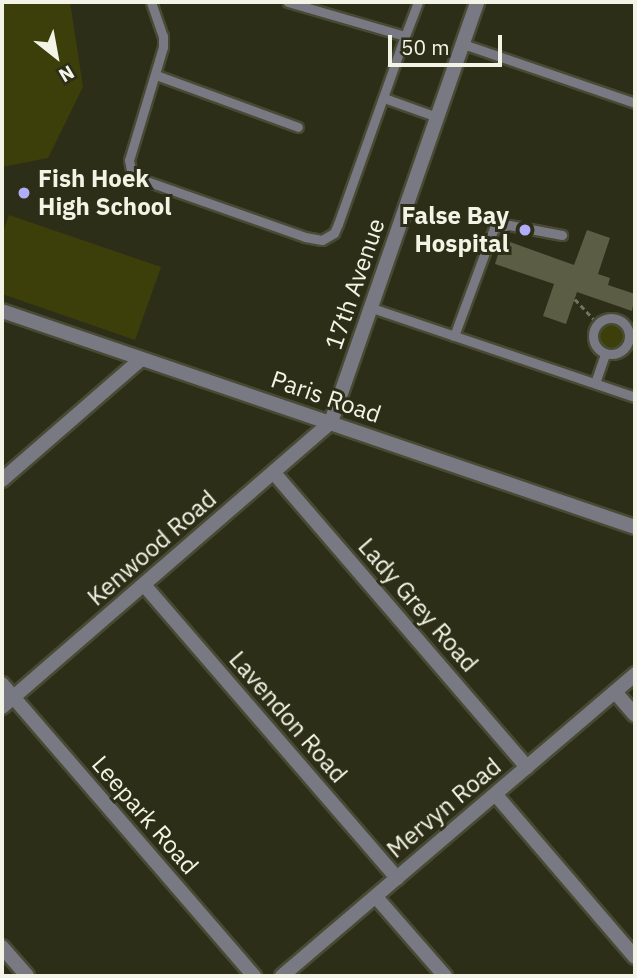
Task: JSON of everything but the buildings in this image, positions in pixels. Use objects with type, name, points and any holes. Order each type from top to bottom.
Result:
[{"type":"street","name":"17th Avenue","points":[[331,422],[477,2]]},
{"type":"street","name":"Paris Road","points":[[2,311],[635,527]]},
{"type":"street","points":[[2,480],[140,360]]},
{"type":"street","name":"Kenwood Road","points":[[7,702],[145,586],[331,422]]},
{"type":"street","name":"Lady Grey Road","points":[[274,473],[527,767]]},
{"type":"street","name":"Lavendon Road","points":[[145,586],[397,878]]},
{"type":"street","name":"Mervyn Road","points":[[282,976],[635,674]]},
{"type":"street","name":"Leepark Road","points":[[2,684],[7,702],[254,976]]},
{"type":"street","points":[[615,692],[635,715]]},
{"type":"street","points":[[496,795],[635,957]]},
{"type":"street","points":[[376,897],[445,976]]},
{"type":"street","points":[[2,947],[27,976]]},
{"type":"lane","points":[[151,2],[163,36],[156,75],[130,160],[132,176],[317,240],[327,239],[334,233],[418,2]]},
{"type":"lane","points":[[288,2],[405,36]]},
{"type":"lane","points":[[463,44],[635,103]]},
{"type":"lane","points":[[156,75],[298,127]]},
{"type":"lane","points":[[384,98],[437,117]]},
{"type":"lane","points":[[454,337],[494,228],[509,225],[562,236]]},
{"type":"lane","points":[[372,308],[635,397]]},
{"type":"lane","points":[[614,319],[628,329],[626,346],[617,354],[605,354],[594,341],[598,324],[614,319]]},
{"type":"lane","points":[[595,383],[605,354]]},
{"type":"path","points":[[575,299],[598,324]]},
{"type":"shaded area","points":[[2,2],[70,2],[83,87],[48,158],[2,167]]},
{"type":"shaded area","points":[[9,215],[161,267],[135,340],[2,294],[2,235]]},
{"type":"shaded area","points":[[611,318],[624,323],[629,336],[624,349],[611,354],[598,349],[593,336],[598,323]]},
{"type":"place","name":"Fish Hoek High School","points":[[24,193]]},
{"type":"place","name":"False Bay Hospital","points":[[525,230]]}]
